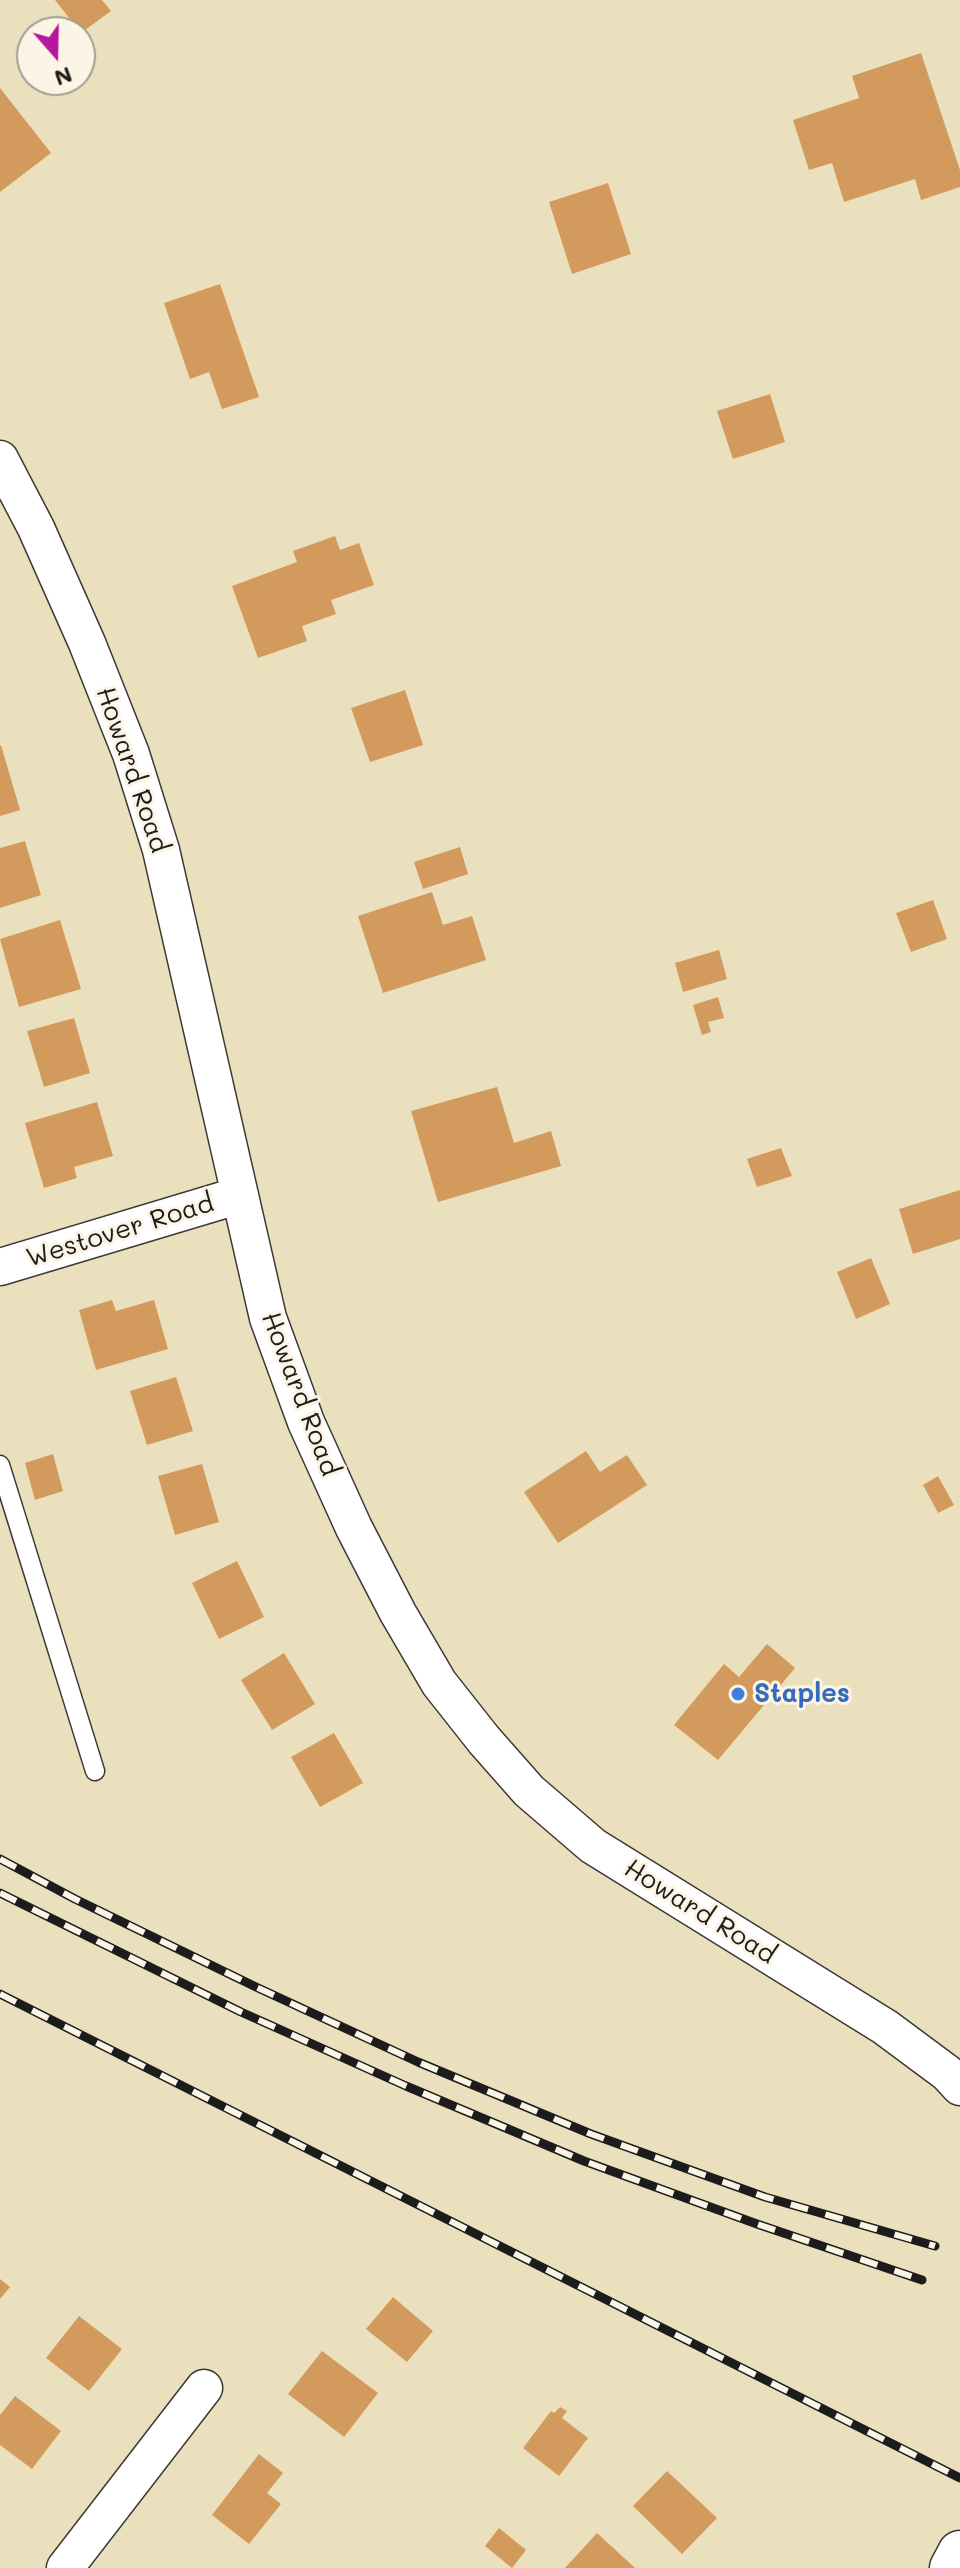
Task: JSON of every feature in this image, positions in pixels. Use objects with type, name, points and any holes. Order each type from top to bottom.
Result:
[{"type":"street","name":"Howard Road","points":[[0,459],[36,528],[87,643],[131,754],[161,850],[268,1318],[306,1422],[354,1528],[439,1683],[529,1791],[593,1846],[885,2027],[947,2073],[960,2087]]},
{"type":"street","name":"Westover Road","points":[[0,1267],[240,1195]]},
{"type":"street","points":[[65,2568],[204,2388]]},
{"type":"street","points":[[952,2568],[960,2553]]},
{"type":"lane","points":[[0,1465],[95,1771]]},
{"type":"building","points":[[55,0],[102,0],[111,11],[96,22],[96,16],[68,16]]},
{"type":"building","points":[[921,53],[960,170],[960,187],[921,200],[915,179],[844,202],[832,163],[809,170],[793,120],[859,98],[852,76]]},
{"type":"building","points":[[0,88],[51,153],[0,192]]},
{"type":"building","points":[[608,183],[631,254],[572,274],[549,202]]},
{"type":"building","points":[[220,284],[259,397],[222,409],[209,372],[190,379],[164,303]]},
{"type":"building","points":[[770,394],[785,442],[733,459],[717,411]]},
{"type":"building","points":[[335,536],[340,550],[359,543],[374,585],[331,600],[336,614],[302,626],[307,641],[258,658],[232,586],[297,562],[293,551]]},
{"type":"building","points":[[405,690],[423,745],[370,762],[351,708]]},
{"type":"building","points":[[0,746],[20,810],[0,816]]},
{"type":"building","points":[[25,841],[41,895],[0,908],[0,848]]},
{"type":"building","points":[[460,847],[468,874],[423,889],[414,862]]},
{"type":"building","points":[[432,892],[443,925],[472,916],[486,960],[383,993],[358,916]]},
{"type":"building","points":[[933,900],[947,939],[911,952],[896,913]]},
{"type":"building","points":[[60,920],[81,989],[19,1007],[0,939]]},
{"type":"building","points":[[719,950],[727,979],[683,992],[675,963]]},
{"type":"building","points":[[718,997],[724,1018],[708,1022],[711,1032],[702,1035],[693,1005]]},
{"type":"building","points":[[74,1018],[90,1073],[44,1087],[27,1031]]},
{"type":"building","points":[[497,1087],[514,1143],[551,1131],[561,1166],[438,1202],[411,1111]]},
{"type":"building","points":[[97,1102],[113,1156],[74,1167],[77,1178],[44,1188],[25,1123]]},
{"type":"building","points":[[781,1148],[792,1176],[757,1187],[747,1159]]},
{"type":"building","points":[[960,1190],[960,1239],[913,1254],[899,1209]]},
{"type":"building","points":[[871,1258],[890,1304],[856,1319],[837,1272]]},
{"type":"building","points":[[112,1300],[116,1311],[154,1300],[168,1349],[96,1370],[79,1310]]},
{"type":"building","points":[[176,1377],[193,1431],[147,1445],[130,1391]]},
{"type":"building","points":[[586,1451],[600,1472],[627,1455],[647,1485],[558,1543],[524,1492]]},
{"type":"building","points":[[53,1454],[63,1491],[35,1500],[25,1463]]},
{"type":"building","points":[[202,1464],[219,1522],[175,1535],[158,1476]]},
{"type":"building","points":[[938,1476],[954,1505],[938,1513],[923,1485]]},
{"type":"building","points":[[237,1561],[264,1617],[219,1639],[192,1583]]},
{"type":"building","points":[[767,1644],[795,1668],[718,1760],[674,1725],[724,1664],[739,1677]]},
{"type":"building","points":[[284,1653],[315,1704],[272,1730],[241,1680]]},
{"type":"building","points":[[334,1733],[363,1783],[320,1807],[291,1757]]},
{"type":"building","points":[[0,2279],[10,2287],[0,2299]]},
{"type":"building","points":[[393,2297],[433,2331],[407,2362],[366,2329]]},
{"type":"building","points":[[79,2316],[122,2349],[89,2391],[46,2358]]},
{"type":"building","points":[[322,2351],[378,2393],[344,2437],[288,2394]]},
{"type":"building","points":[[15,2396],[61,2431],[32,2469],[0,2445],[0,2415]]},
{"type":"building","points":[[560,2407],[567,2411],[562,2418],[588,2438],[559,2476],[523,2448],[551,2411],[554,2413]]},
{"type":"building","points":[[259,2454],[283,2473],[267,2493],[281,2504],[249,2544],[212,2515]]},
{"type":"building","points":[[667,2471],[717,2518],[682,2554],[633,2506]]},
{"type":"building","points":[[499,2528],[526,2550],[512,2568],[485,2546]]},
{"type":"building","points":[[597,2533],[635,2568],[565,2568]]},
{"type":"railway","points":[[0,1859],[256,1987],[418,2062],[591,2134],[765,2197],[935,2246]]},
{"type":"railway","points":[[0,1893],[241,2012],[584,2161],[922,2280]]},
{"type":"railway","points":[[0,1994],[960,2478]]},
{"type":"place","name":"Staples","points":[[738,1694]]}]
